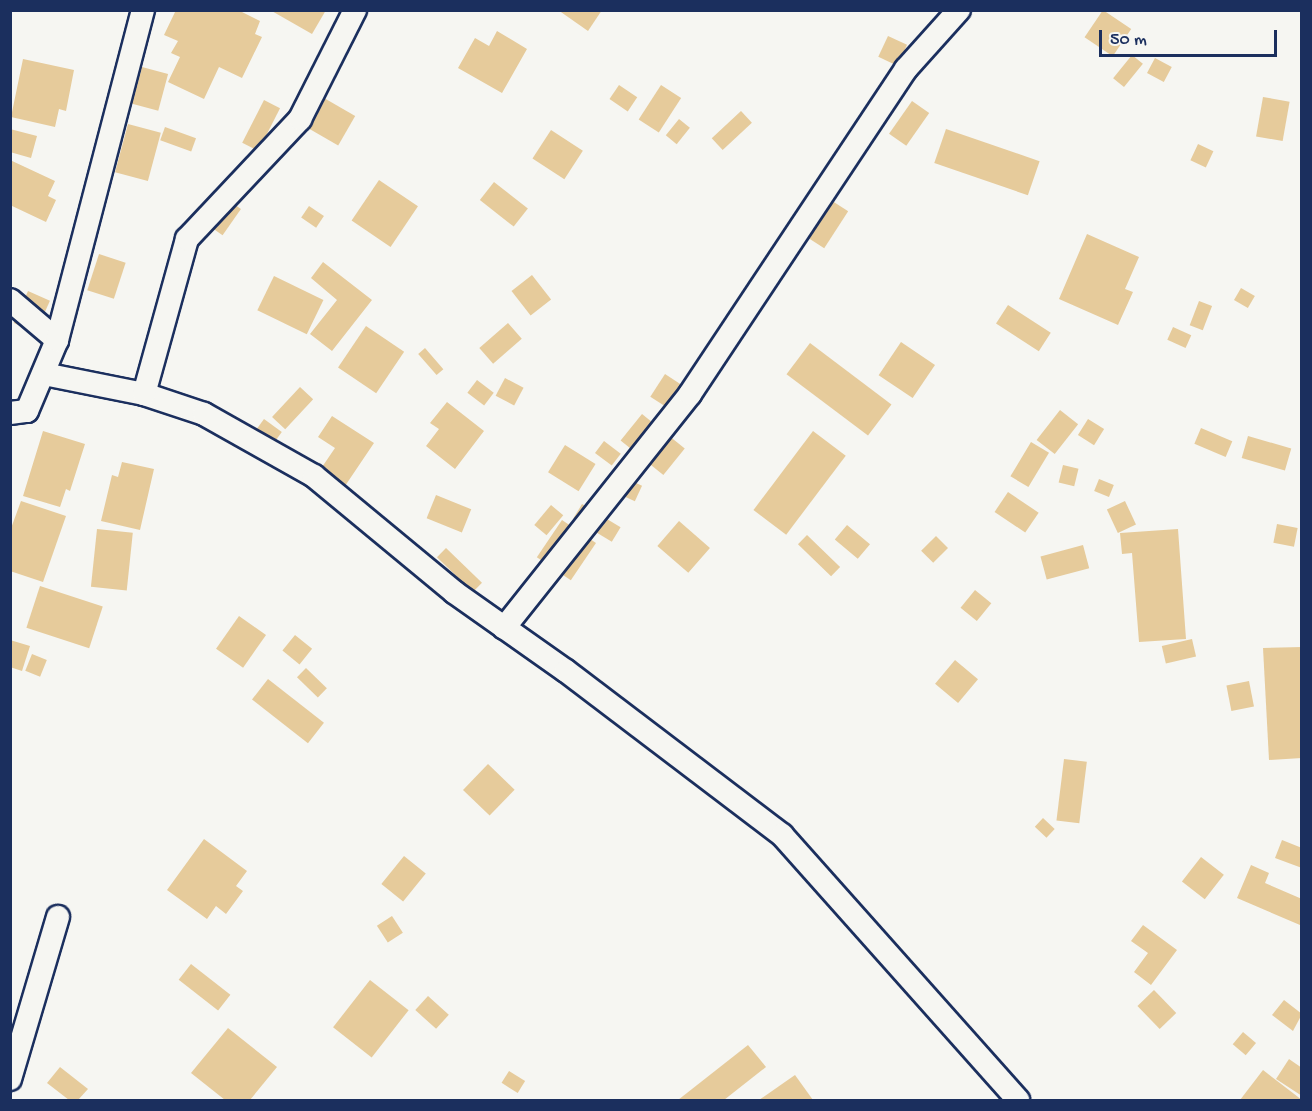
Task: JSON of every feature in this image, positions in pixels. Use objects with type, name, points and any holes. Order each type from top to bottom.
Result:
[{"type":"street","points":[[10,413],[27,411],[57,340],[143,10]]},
{"type":"street","points":[[144,394],[187,239],[300,119],[355,10]]},
{"type":"street","points":[[504,628],[690,394],[906,69],[959,10]]},
{"type":"street","points":[[10,300],[57,340]]},
{"type":"street","points":[[44,374],[144,394],[204,414],[314,476],[454,592],[782,835],[1018,1101]]},
{"type":"street","points":[[10,1079],[58,917]]},
{"type":"building","points":[[176,10],[238,10],[260,21],[255,34],[262,37],[242,78],[219,67],[204,99],[168,82],[180,57],[171,53],[178,41],[164,35]]},
{"type":"building","points":[[270,10],[326,10],[312,34]]},
{"type":"building","points":[[558,10],[602,10],[588,31]]},
{"type":"building","points":[[1103,10],[1131,29],[1113,56],[1085,37]]},
{"type":"building","points":[[497,31],[527,49],[502,93],[458,68],[475,38],[489,46]]},
{"type":"building","points":[[888,36],[907,45],[897,66],[878,57]]},
{"type":"building","points":[[1132,55],[1143,64],[1124,87],[1113,78]]},
{"type":"building","points":[[1155,58],[1172,67],[1164,82],[1147,73]]},
{"type":"building","points":[[23,59],[74,70],[66,111],[59,109],[55,127],[11,117]]},
{"type":"building","points":[[142,67],[168,74],[158,111],[132,104]]},
{"type":"building","points":[[619,85],[637,97],[628,111],[609,99]]},
{"type":"building","points":[[661,85],[681,98],[659,132],[639,119]]},
{"type":"building","points":[[1263,97],[1290,102],[1283,141],[1256,136]]},
{"type":"building","points":[[324,98],[355,116],[338,145],[307,127]]},
{"type":"building","points":[[264,100],[280,108],[258,151],[242,143]]},
{"type":"building","points":[[912,101],[929,113],[906,146],[889,134]]},
{"type":"building","points":[[741,111],[752,123],[723,150],[712,138]]},
{"type":"building","points":[[679,119],[690,128],[677,144],[666,135]]},
{"type":"building","points":[[128,124],[161,133],[148,181],[115,172]]},
{"type":"building","points":[[165,127],[196,138],[191,151],[160,140]]},
{"type":"building","points":[[10,129],[37,136],[31,158],[10,152]]},
{"type":"building","points":[[946,129],[1040,161],[1028,195],[934,163]]},
{"type":"building","points":[[551,130],[583,151],[564,179],[532,159]]},
{"type":"building","points":[[1198,144],[1213,151],[1206,167],[1190,160]]},
{"type":"building","points":[[10,160],[55,181],[48,196],[56,200],[46,222],[10,205]]},
{"type":"building","points":[[379,180],[418,206],[391,247],[352,221]]},
{"type":"building","points":[[494,182],[528,208],[514,227],[480,200]]},
{"type":"building","points":[[218,193],[241,209],[223,235],[200,219]]},
{"type":"building","points":[[823,195],[848,211],[824,248],[799,232]]},
{"type":"building","points":[[309,206],[324,216],[316,228],[301,218]]},
{"type":"building","points":[[1087,234],[1139,257],[1125,289],[1133,292],[1118,325],[1059,299]]},
{"type":"building","points":[[99,254],[126,263],[114,299],[87,290]]},
{"type":"building","points":[[323,262],[372,300],[332,351],[310,334],[337,300],[311,278]]},
{"type":"building","points":[[532,275],[551,299],[531,315],[512,291]]},
{"type":"building","points":[[274,276],[323,300],[307,334],[257,310]]},
{"type":"building","points":[[1241,288],[1255,296],[1248,308],[1234,300]]},
{"type":"building","points":[[28,291],[50,301],[36,333],[14,323]]},
{"type":"building","points":[[1199,301],[1212,306],[1203,330],[1190,325]]},
{"type":"building","points":[[1008,305],[1051,333],[1039,351],[996,323]]},
{"type":"building","points":[[508,323],[522,339],[493,364],[479,348]]},
{"type":"building","points":[[366,326],[404,352],[376,393],[338,367]]},
{"type":"building","points":[[1173,327],[1191,335],[1186,348],[1167,340]]},
{"type":"building","points":[[901,342],[935,365],[913,398],[879,375]]},
{"type":"building","points":[[810,343],[891,404],[868,436],[787,374]]},
{"type":"building","points":[[425,348],[443,369],[437,375],[418,354]]},
{"type":"building","points":[[665,374],[682,385],[667,408],[650,397]]},
{"type":"building","points":[[505,378],[524,388],[514,406],[496,396]]},
{"type":"building","points":[[477,380],[494,393],[484,405],[467,393]]},
{"type":"building","points":[[300,387],[313,399],[285,429],[272,417]]},
{"type":"building","points":[[447,402],[484,431],[455,469],[426,446],[439,429],[430,423]]},
{"type":"building","points":[[1060,410],[1078,424],[1055,454],[1037,440]]},
{"type":"building","points":[[642,414],[685,449],[663,475],[621,440]]},
{"type":"building","points":[[332,416],[374,443],[345,486],[320,470],[335,448],[318,437]]},
{"type":"building","points":[[264,419],[282,432],[269,449],[252,436]]},
{"type":"building","points":[[1088,419],[1104,429],[1094,445],[1078,435]]},
{"type":"building","points":[[1201,428],[1232,441],[1226,457],[1194,444]]},
{"type":"building","points":[[43,431],[85,444],[70,491],[66,489],[60,507],[23,496]]},
{"type":"building","points":[[813,431],[846,456],[786,535],[753,510]]},
{"type":"building","points":[[1248,436],[1291,448],[1285,471],[1242,458]]},
{"type":"building","points":[[604,441],[621,454],[612,466],[595,453]]},
{"type":"building","points":[[1031,442],[1049,453],[1028,487],[1010,476]]},
{"type":"building","points":[[565,445],[596,464],[579,491],[548,472]]},
{"type":"building","points":[[122,462],[154,469],[140,530],[101,521],[112,475],[118,477]]},
{"type":"building","points":[[1063,465],[1079,469],[1074,486],[1059,482]]},
{"type":"building","points":[[623,477],[642,486],[635,501],[616,492]]},
{"type":"building","points":[[1099,479],[1114,485],[1109,497],[1094,491]]},
{"type":"building","points":[[1008,492],[1039,513],[1025,533],[995,512]]},
{"type":"building","points":[[436,495],[471,509],[462,532],[427,518]]},
{"type":"building","points":[[21,501],[66,516],[43,582],[10,571],[10,531]]},
{"type":"building","points":[[1125,501],[1136,525],[1118,533],[1107,509]]},
{"type":"building","points":[[582,504],[621,527],[612,542],[573,519]]},
{"type":"building","points":[[551,505],[563,515],[547,535],[534,525]]},
{"type":"building","points":[[562,520],[596,543],[571,580],[537,557]]},
{"type":"building","points":[[679,521],[710,548],[688,573],[657,546]]},
{"type":"building","points":[[1277,524],[1298,528],[1294,547],[1273,543]]},
{"type":"building","points":[[847,525],[870,544],[858,559],[835,540]]},
{"type":"building","points":[[97,529],[133,533],[127,590],[91,587]]},
{"type":"building","points":[[1178,529],[1186,639],[1139,642],[1132,553],[1122,554],[1120,533]]},
{"type":"building","points":[[807,535],[840,567],[831,576],[798,544]]},
{"type":"building","points":[[936,536],[948,548],[933,563],[921,551]]},
{"type":"building","points":[[1083,545],[1089,568],[1047,580],[1040,556]]},
{"type":"building","points":[[446,548],[482,583],[473,592],[437,557]]},
{"type":"building","points":[[40,586],[103,606],[89,648],[26,628]]},
{"type":"building","points":[[975,590],[991,603],[977,621],[961,608]]},
{"type":"building","points":[[239,616],[266,635],[243,668],[216,649]]},
{"type":"building","points":[[295,635],[312,649],[300,664],[282,651]]},
{"type":"building","points":[[1192,639],[1196,657],[1166,664],[1162,646]]},
{"type":"building","points":[[10,640],[30,646],[22,671],[10,667]]},
{"type":"building","points":[[1302,647],[1302,758],[1269,760],[1263,648]]},
{"type":"building","points":[[32,654],[47,660],[40,677],[25,671]]},
{"type":"building","points":[[955,660],[978,679],[958,703],[935,684]]},
{"type":"building","points":[[306,668],[327,688],[318,697],[297,677]]},
{"type":"building","points":[[268,679],[324,723],[308,743],[252,699]]},
{"type":"building","points":[[1249,681],[1254,707],[1231,711],[1226,685]]},
{"type":"building","points":[[1064,759],[1087,762],[1079,823],[1056,821]]},
{"type":"building","points":[[488,764],[515,790],[490,816],[463,790]]},
{"type":"building","points":[[1043,818],[1055,829],[1047,838],[1035,827]]},
{"type":"building","points":[[204,839],[247,871],[236,886],[243,891],[226,914],[216,906],[207,919],[167,890]]},
{"type":"building","points":[[1282,840],[1302,848],[1302,868],[1275,858]]},
{"type":"building","points":[[404,856],[426,874],[403,902],[381,884]]},
{"type":"building","points":[[1201,857],[1224,875],[1205,899],[1182,881]]},
{"type":"building","points":[[1251,865],[1269,873],[1265,883],[1302,899],[1300,925],[1237,898]]},
{"type":"building","points":[[392,916],[403,933],[388,943],[377,926]]},
{"type":"building","points":[[1143,925],[1177,950],[1151,985],[1134,972],[1148,953],[1131,941]]},
{"type":"building","points":[[191,964],[230,995],[218,1011],[179,980]]},
{"type":"building","points":[[370,980],[409,1010],[372,1057],[333,1027]]},
{"type":"building","points":[[1154,990],[1176,1013],[1160,1029],[1137,1006]]},
{"type":"building","points":[[428,996],[449,1015],[436,1029],[415,1010]]},
{"type":"building","points":[[1284,1000],[1302,1014],[1293,1031],[1272,1015]]},
{"type":"building","points":[[228,1028],[277,1067],[250,1100],[225,1100],[191,1073]]},
{"type":"building","points":[[1243,1032],[1256,1043],[1246,1055],[1233,1044]]},
{"type":"building","points":[[748,1045],[766,1067],[724,1100],[678,1100]]},
{"type":"building","points":[[1289,1059],[1302,1068],[1302,1096],[1276,1079]]},
{"type":"building","points":[[60,1067],[88,1089],[78,1100],[69,1100],[47,1083]]},
{"type":"building","points":[[1263,1070],[1302,1100],[1240,1100]]},
{"type":"building","points":[[509,1071],[525,1081],[518,1093],[502,1083]]},
{"type":"building","points":[[795,1075],[813,1100],[759,1100]]}]
